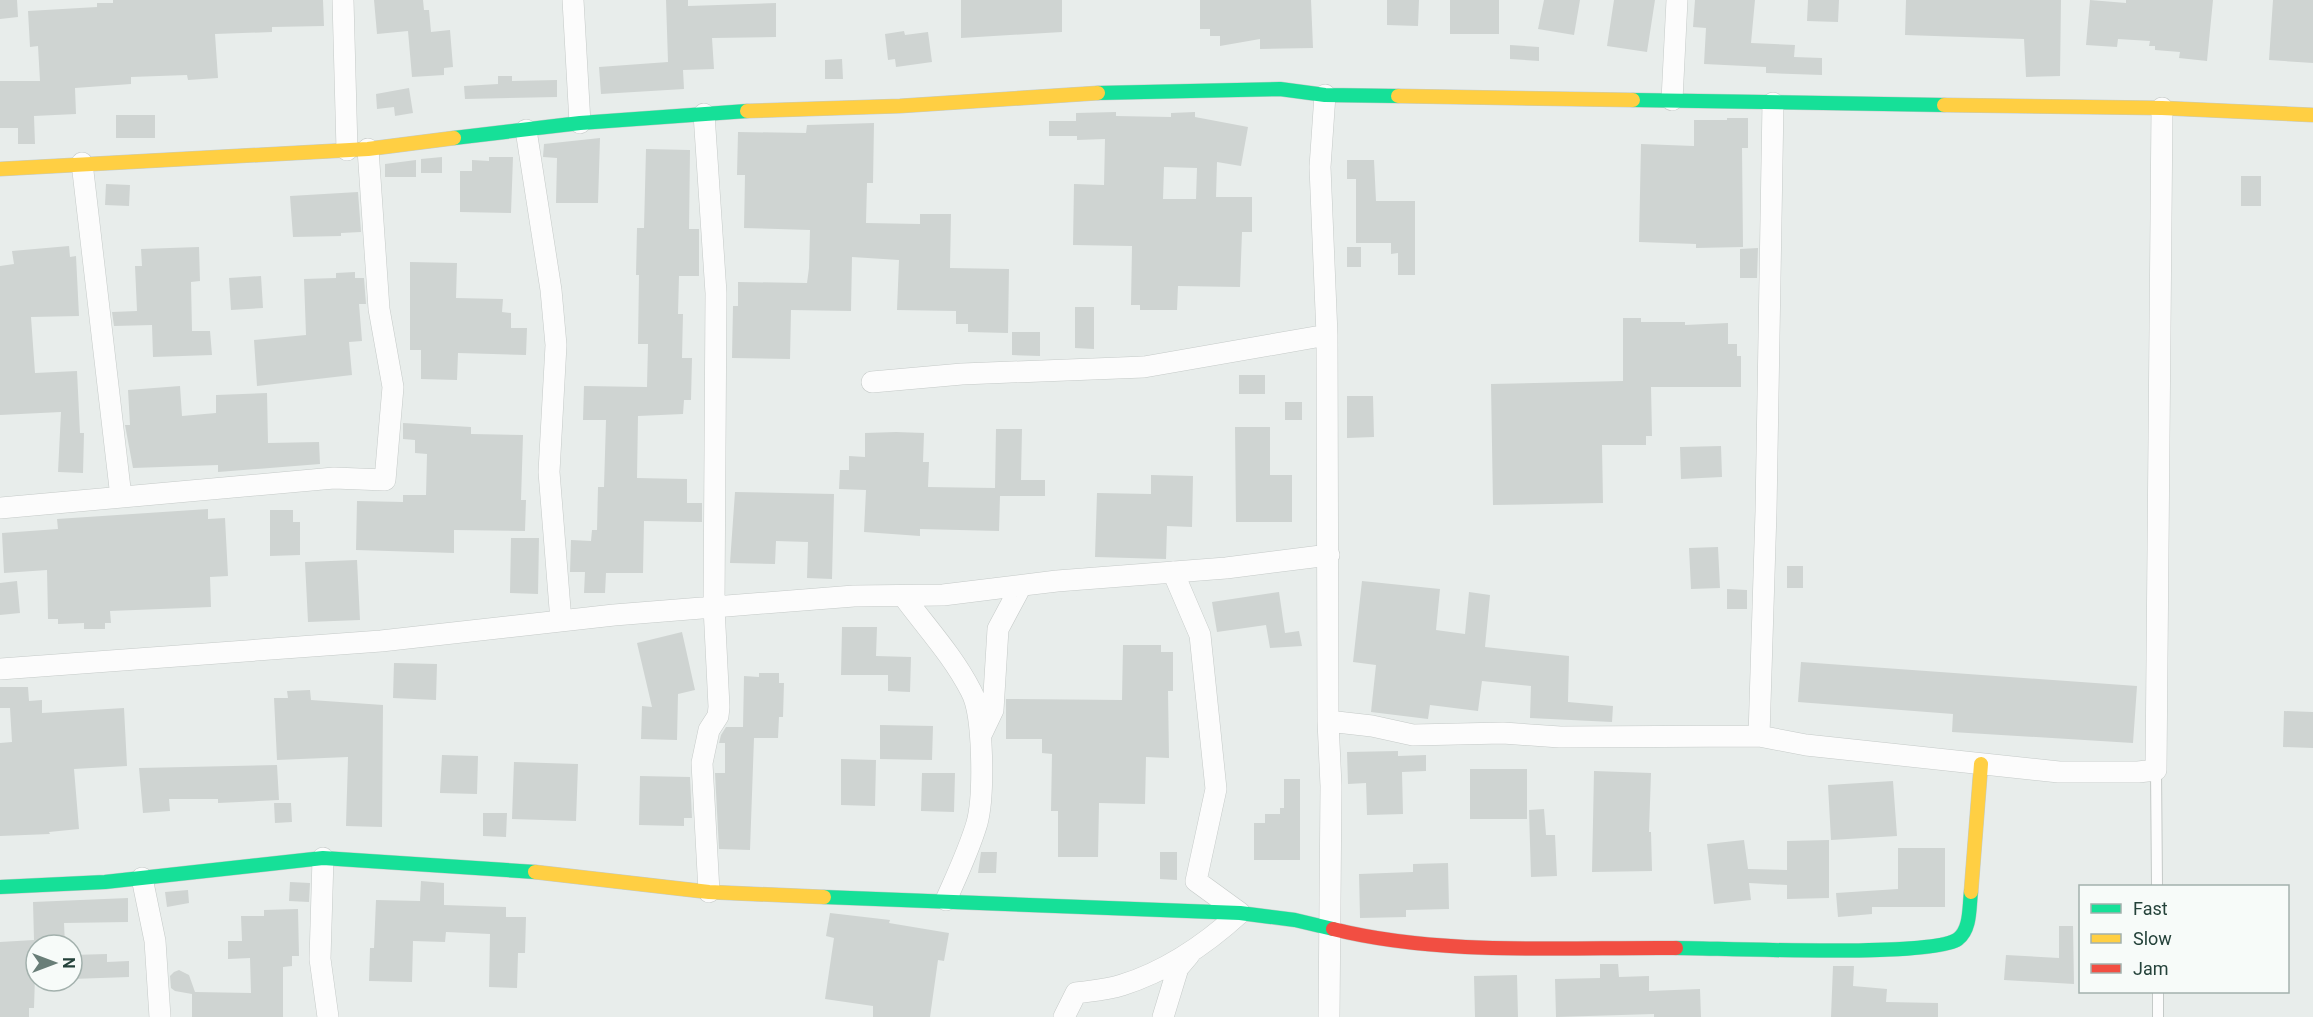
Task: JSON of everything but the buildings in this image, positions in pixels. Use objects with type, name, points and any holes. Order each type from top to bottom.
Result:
[{"type":"street","points":[[343,0],[347,150]]},
{"type":"street","points":[[573,0],[580,123]]},
{"type":"street","points":[[1672,100],[1677,0]]},
{"type":"street","points":[[0,169],[368,149],[580,123],[704,114],[900,106],[1155,90],[1280,89],[1325,95],[2162,108],[2313,115]]},
{"type":"street","points":[[1325,95],[1320,167],[1327,335],[1328,721],[1331,786],[1329,1017]]},
{"type":"street","points":[[1760,736],[1767,511],[1773,103]]},
{"type":"street","points":[[1328,721],[1372,726],[1413,735],[1503,733],[1560,737],[1760,736],[1806,746],[2059,772],[2156,770],[2162,108]]},
{"type":"street","points":[[704,114],[716,293],[714,607],[719,707],[718,716],[709,730],[702,763],[709,891]]},
{"type":"street","points":[[526,130],[551,290],[556,345],[549,472],[561,621]]},
{"type":"street","points":[[0,508],[334,478],[385,480],[393,387],[379,309],[368,149]]},
{"type":"street","points":[[82,163],[121,497]]},
{"type":"street","points":[[873,382],[962,374],[1144,367],[1327,335]]},
{"type":"street","points":[[0,669],[381,641],[561,621],[854,596],[943,596],[1329,555]]},
{"type":"street","points":[[1173,572],[1200,635],[1216,789],[1196,881],[1240,913]]},
{"type":"street","points":[[980,738],[993,710],[998,629],[1021,586]]},
{"type":"street","points":[[904,597],[949,654],[973,693],[978,710],[980,738],[977,822],[946,900]]},
{"type":"street","points":[[0,886],[142,878],[323,858],[547,873],[709,891],[1240,913],[1329,927],[1375,940],[1440,946],[1793,951],[1896,950],[1940,945],[1958,939],[1968,923],[1981,764]]},
{"type":"street","points":[[323,858],[320,959],[328,1017]]},
{"type":"street","points":[[142,878],[155,941],[160,1017]]},
{"type":"street","points":[[1064,1017],[1076,993],[1121,986],[1166,967],[1208,942],[1240,913]]},
{"type":"street","points":[[1163,1017],[1178,968],[1194,950]]},
{"type":"lane","points":[[2156,770],[2157,885]]},
{"type":"lane","points":[[2158,993],[2158,1017]]},
{"type":"traffic: fast","points":[[1098,93],[1280,89],[1325,95],[1398,96]]},
{"type":"traffic: fast","points":[[1633,100],[1944,105]]},
{"type":"traffic: fast","points":[[454,138],[580,123],[747,111]]},
{"type":"traffic: fast","points":[[0,887],[105,882],[323,858],[535,872]]},
{"type":"traffic: fast","points":[[1676,948],[1869,950],[1940,945],[1958,939],[1965,930],[1969,917],[1971,892]]},
{"type":"traffic: fast","points":[[824,897],[1240,913],[1295,920],[1333,929]]},
{"type":"traffic: slow","points":[[747,111],[900,106],[1098,93]]},
{"type":"traffic: slow","points":[[1398,96],[1633,100]]},
{"type":"traffic: slow","points":[[1944,105],[2162,108],[2313,115]]},
{"type":"traffic: slow","points":[[0,169],[368,149],[454,138]]},
{"type":"traffic: slow","points":[[1971,892],[1981,764]]},
{"type":"traffic: slow","points":[[535,872],[709,892],[824,897]]},
{"type":"traffic: jam","points":[[1333,929],[1374,938],[1459,947],[1676,948]]}]
